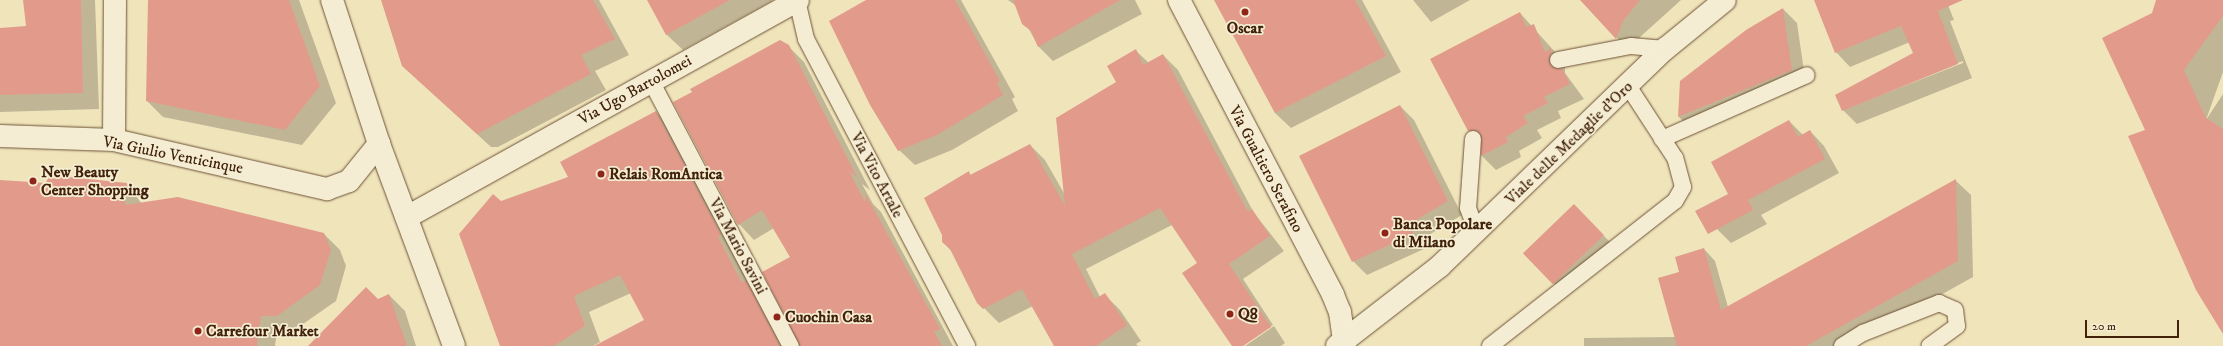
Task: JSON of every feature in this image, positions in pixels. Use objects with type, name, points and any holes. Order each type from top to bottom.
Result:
[{"type":"street","points":[[114,140],[115,0]]},
{"type":"street","points":[[332,0],[379,144],[454,346]]},
{"type":"street","name":"Via Ugo Bartolomei","points":[[410,226],[473,181],[797,0]]},
{"type":"street","name":"Via Gualtiero Serafino","points":[[1179,0],[1333,295],[1340,312],[1342,344]]},
{"type":"street","name":"Viale delle Medaglie d'Oro","points":[[1342,344],[1405,296],[1477,233],[1665,48],[1723,0]]},
{"type":"street","name":"Via Giulio Venticinque","points":[[0,136],[114,140],[320,188],[346,184],[379,144]]},
{"type":"lane","name":"Via Vito Artale","points":[[797,0],[806,39],[967,346]]},
{"type":"lane","points":[[1558,60],[1631,46],[1665,48]]},
{"type":"lane","points":[[1662,139],[1807,75]]},
{"type":"lane","name":"Via Mario Savini","points":[[652,81],[791,346]]},
{"type":"lane","points":[[1490,346],[1675,201],[1683,187],[1675,158],[1628,86]]},
{"type":"lane","points":[[1473,139],[1468,208],[1477,233]]},
{"type":"lane","points":[[1842,346],[1863,333],[1939,303],[1955,310],[1957,326],[1929,346]]},
{"type":"building","points":[[23,0],[81,0],[83,93],[0,95],[0,28],[26,26]]},
{"type":"building","points":[[148,0],[289,0],[320,86],[285,130],[146,101]]},
{"type":"building","points":[[381,0],[593,0],[615,39],[581,55],[591,74],[477,134],[402,66]]},
{"type":"building","points":[[647,0],[730,0],[666,35]]},
{"type":"building","points":[[866,0],[955,0],[1000,81],[997,83],[1003,95],[937,135],[898,151],[870,105],[829,21]]},
{"type":"building","points":[[1013,0],[1120,0],[1038,47],[1031,31],[1022,24]]},
{"type":"building","points":[[1214,0],[1355,0],[1386,56],[1275,113]]},
{"type":"building","points":[[1580,0],[1640,0],[1623,21],[1616,39]]},
{"type":"building","points":[[1814,0],[1963,0],[1938,11],[1958,64],[1842,111],[1835,95],[1913,53],[1901,26],[1835,53]]},
{"type":"building","points":[[2156,0],[2223,0],[2223,16],[2184,70],[2206,118],[2223,129],[2223,334],[2196,290],[2128,136],[2145,130],[2102,38],[2152,13]]},
{"type":"building","points":[[1783,8],[1792,70],[1678,117],[1680,81],[1746,30]]},
{"type":"building","points":[[1520,12],[1526,27],[1534,24],[1545,52],[1551,48],[1551,66],[1562,69],[1570,84],[1544,97],[1548,103],[1523,116],[1528,123],[1506,137],[1508,142],[1481,156],[1481,135],[1474,130],[1468,131],[1430,59]]},
{"type":"building","points":[[780,40],[789,45],[857,177],[849,171],[865,202],[866,195],[940,329],[934,332],[942,346],[800,346],[762,272],[790,257],[762,210],[738,225],[673,102],[692,92],[690,89]]},
{"type":"building","points":[[1136,49],[1143,65],[1163,54],[1248,212],[1252,209],[1270,236],[1229,264],[1271,327],[1243,346],[1232,346],[1182,273],[1197,263],[1160,208],[1072,254],[1095,299],[1105,293],[1127,325],[1096,346],[1054,346],[1022,289],[983,309],[977,303],[950,249],[942,242],[942,235],[924,198],[969,171],[970,175],[1030,144],[1065,206],[1056,118],[1116,82],[1107,66]]},
{"type":"building","points":[[1400,105],[1448,201],[1409,224],[1413,234],[1352,262],[1299,156]]},
{"type":"building","points":[[656,111],[721,235],[718,237],[742,283],[746,280],[780,346],[594,346],[644,320],[620,275],[574,296],[585,326],[554,346],[500,346],[459,234],[493,194],[501,201],[568,177],[560,162]]},
{"type":"building","points":[[1789,120],[1798,137],[1810,130],[1825,159],[1748,200],[1753,210],[1708,234],[1695,211],[1728,194],[1711,162]]},
{"type":"building","points":[[49,175],[127,183],[125,205],[178,197],[324,233],[331,250],[320,285],[277,316],[261,316],[257,346],[0,346],[0,180],[46,183]]},
{"type":"building","points":[[1956,179],[1958,261],[1806,346],[1677,346],[1658,278],[1679,272],[1675,257],[1704,248],[1721,310]]},
{"type":"building","points":[[1574,204],[1604,235],[1553,284],[1523,253]]},
{"type":"building","points":[[366,287],[378,299],[389,294],[407,346],[308,346]]},
{"type":"place","name":"Oscar","points":[[1245,12]]},
{"type":"place","name":"Relais RomAntica","points":[[601,174]]},
{"type":"place","name":"New Beauty Center Shopping","points":[[33,181]]},
{"type":"place","name":"Banca Popolare di Milano","points":[[1385,233]]},
{"type":"place","name":"Q8","points":[[1230,314]]},
{"type":"place","name":"Cuochin Casa","points":[[777,317]]},
{"type":"place","name":"Carrefour Market","points":[[198,331]]}]
